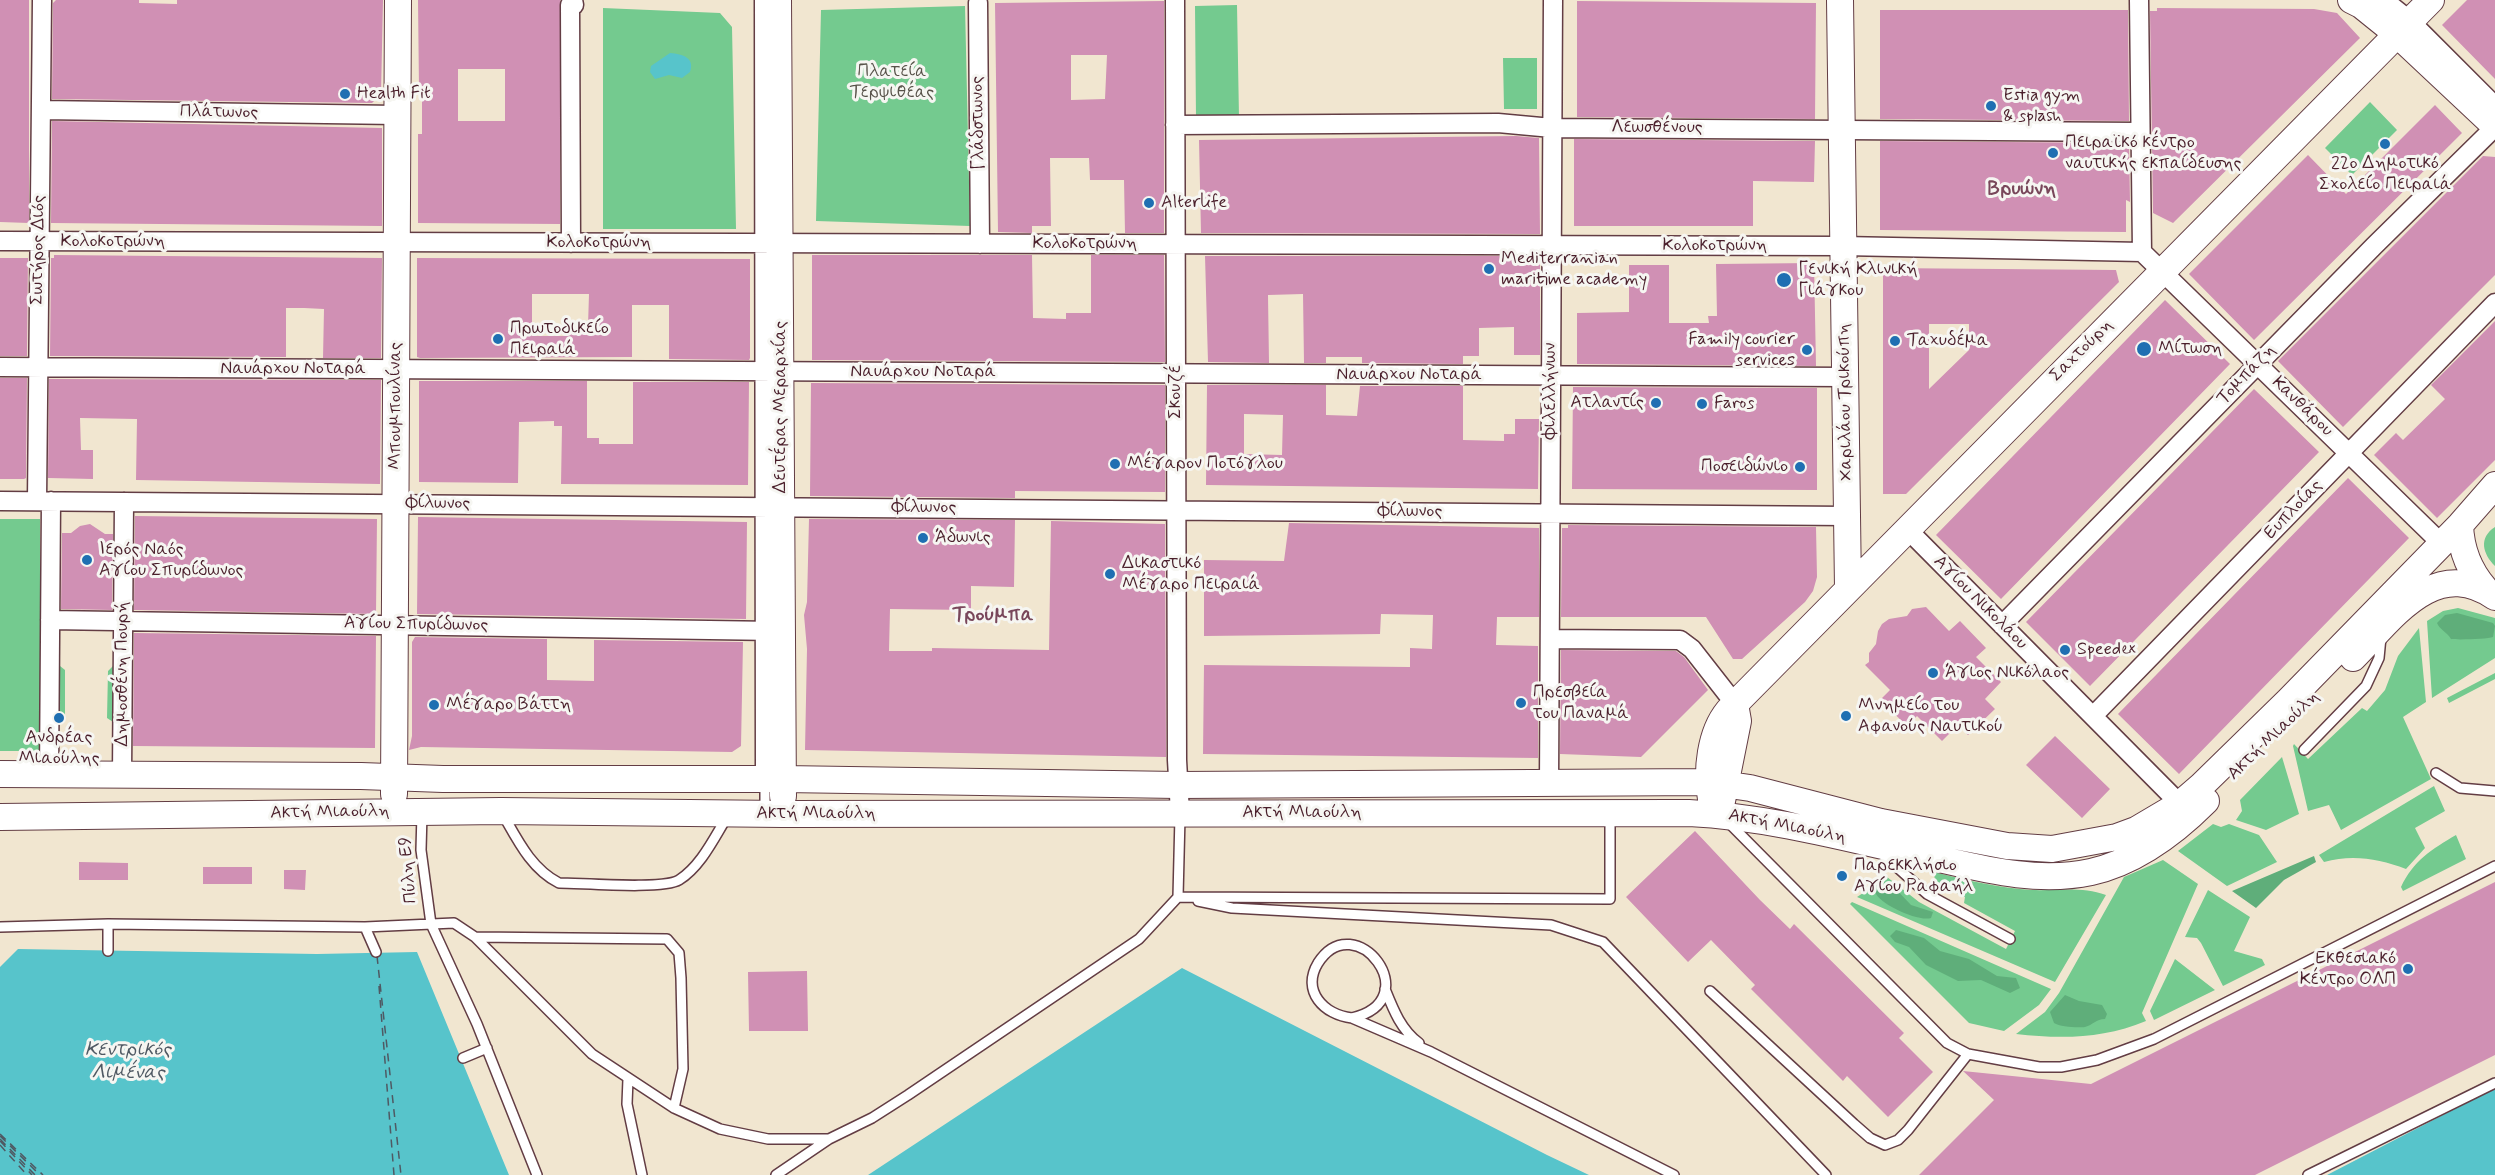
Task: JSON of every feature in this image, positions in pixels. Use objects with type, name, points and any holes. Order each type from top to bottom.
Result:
[{"type":"main road","name":"Μπουμπουλίνας","points":[[394,813],[398,0]]},
{"type":"main road","name":"Δευτέρας Μεραρχίας","points":[[774,814],[772,243],[778,0]]},
{"type":"main road","name":"Χαριλάου Τρικούπη","points":[[1840,0],[1848,588]]},
{"type":"main road","points":[[2351,0],[2403,27],[2495,127]]},
{"type":"main road","name":"Σαχτούρη","points":[[1716,814],[1711,798],[1717,783],[1711,758],[1722,718],[2431,0]]},
{"type":"main road","name":"Ακτή Μιαούλη","points":[[0,774],[1178,785],[1717,783],[1750,788],[1881,822],[1976,842],[2028,849],[2075,846],[2117,837],[2136,830],[2180,804],[2288,701],[2442,544],[2495,485]]},
{"type":"main road","name":"Ακτή Μιαούλη","points":[[2460,525],[2466,560],[2472,572],[2492,595]]},
{"type":"main road","name":"Ακτή Μιαούλη","points":[[0,817],[501,811],[729,814],[1716,814],[1757,830],[1867,843],[2004,873],[2064,876],[2093,872],[2131,857],[2151,846],[2190,817],[2416,595],[2440,585],[2463,583],[2492,595]]},
{"type":"street","name":"Σωτήρος Διός","points":[[42,0],[38,367],[50,620],[49,775]]},
{"type":"street","points":[[573,0],[573,5],[570,5],[574,243]]},
{"type":"street","name":"Δευτέρας Μεραρχίας","points":[[764,0],[772,243]]},
{"type":"street","name":"Σκουζέ","points":[[1174,0],[1180,813]]},
{"type":"street","name":"Φιλελλήνων","points":[[1549,783],[1553,0]]},
{"type":"street","points":[[2139,0],[2142,252],[2161,271]]},
{"type":"street","points":[[2384,0],[2403,27],[2495,106]]},
{"type":"street","name":"Γλάδστωνος","points":[[978,3],[980,244]]},
{"type":"street","name":"Πλάτωνος","points":[[41,110],[397,115]]},
{"type":"street","name":"Λεωσθένους","points":[[1175,125],[1498,123],[1552,128],[2139,132]]},
{"type":"street","name":"Τομπάζη","points":[[2002,625],[2495,127]]},
{"type":"street","name":"Κολοκοτρώνη","points":[[0,241],[1843,246],[2142,252]]},
{"type":"street","name":"Κανθάρου","points":[[2161,271],[2442,544]]},
{"type":"street","name":"Ευπλοίας","points":[[2093,716],[2495,303]]},
{"type":"street","name":"Ναυάρχου Νοταρά","points":[[0,367],[1845,377]]},
{"type":"street","name":"Φίλωνος","points":[[0,501],[1847,516]]},
{"type":"street","name":"Δημοσθένη Πουρή","points":[[122,775],[124,502]]},
{"type":"street","name":"Αγίου Νικολάου","points":[[1907,529],[2180,804]]},
{"type":"street","name":"Αγίου Σπυρίδωνος","points":[[50,620],[773,631]]},
{"type":"street","points":[[1550,639],[1680,640],[1692,649],[1735,704]]},
{"type":"lane","points":[[574,243],[576,128]]},
{"type":"lane","points":[[2304,750],[2371,678],[2379,658],[2382,629]]},
{"type":"lane","points":[[2436,773],[2460,788],[2495,790]]},
{"type":"lane","points":[[501,811],[527,855],[548,878],[558,883],[673,883],[682,879],[703,856],[729,814]]},
{"type":"lane","name":"Πύλη Ε9","points":[[422,813],[421,850],[431,924],[487,1048],[537,1175]]},
{"type":"lane","points":[[776,1175],[829,1139],[872,1118],[908,1095],[1139,939],[1178,897],[1180,813]]},
{"type":"lane","points":[[1178,897],[1610,899],[1610,813]]},
{"type":"lane","points":[[1716,814],[1728,822],[1761,854],[1947,1044],[1968,1054],[2039,1067],[2071,1066],[2097,1060],[2154,1039],[2495,866]]},
{"type":"lane","points":[[1757,830],[1761,854]]},
{"type":"lane","points":[[1867,843],[1887,857],[1927,894],[2010,939]]},
{"type":"lane","points":[[1178,897],[1232,908],[1551,925],[1603,942],[1826,1175]]},
{"type":"lane","points":[[0,927],[108,924],[365,927],[454,923],[475,937],[592,1054],[674,1108],[720,1129],[758,1137],[797,1140],[829,1139]]},
{"type":"lane","points":[[108,924],[108,951]]},
{"type":"lane","points":[[365,927],[376,952]]},
{"type":"lane","points":[[475,937],[667,939],[679,952],[681,978],[683,1069],[674,1108]]},
{"type":"lane","points":[[1354,945],[1375,956],[1382,965],[1385,988],[1381,1000],[1374,1009],[1352,1018],[1339,1017],[1319,1003],[1314,991],[1313,979],[1322,957],[1342,946],[1354,945]]},
{"type":"lane","points":[[1385,988],[1394,1012],[1403,1026],[1411,1037],[1431,1052]]},
{"type":"lane","points":[[1710,991],[1854,1124],[1885,1145],[1898,1140],[1908,1130],[1968,1054]]},
{"type":"lane","points":[[1352,1018],[1431,1052],[1674,1175]]},
{"type":"lane","points":[[463,1058],[487,1048]]},
{"type":"lane","points":[[628,1079],[627,1104],[642,1175]]},
{"type":"lane","points":[[2308,1175],[2495,1083]]},
{"type":"green space","points":[[1237,5],[1239,118],[1196,119],[1195,6]]},
{"type":"green space","name":"Πλατεία Τερψιθέας","points":[[965,6],[970,226],[816,221],[821,10]]},
{"type":"green space","points":[[603,8],[720,13],[732,27],[736,229],[603,229]]},
{"type":"green space","points":[[1503,58],[1537,58],[1537,109],[1504,109]]},
{"type":"green space","points":[[2370,102],[2397,130],[2352,175],[2325,148]]},
{"type":"green space","points":[[0,519],[40,519],[40,751],[0,751]]},
{"type":"green space","points":[[2495,527],[2495,566],[2485,551],[2484,541]]},
{"type":"green space","points":[[2458,608],[2495,618],[2495,658],[2432,698],[2427,621],[2443,611]]},
{"type":"green space","points":[[2457,613],[2493,623],[2495,626],[2493,637],[2451,639],[2437,623],[2445,615]]},
{"type":"green space","points":[[2419,628],[2426,702],[2403,717],[2431,779],[2341,830],[2329,805],[2308,811],[2293,746],[2294,744],[2308,759],[2362,708],[2367,711],[2385,690],[2398,656]]},
{"type":"green space","points":[[60,666],[65,670],[65,717],[60,722],[58,721],[56,667]]},
{"type":"green space","points":[[113,666],[117,668],[116,721],[113,722],[107,718],[108,671]]},
{"type":"green space","points":[[2495,673],[2495,679],[2449,703],[2447,698]]},
{"type":"green space","points":[[2282,757],[2299,814],[2266,830],[2236,820],[2242,811],[2240,800]]},
{"type":"green space","points":[[2434,786],[2445,811],[2415,828],[2425,848],[2406,869],[2356,858],[2324,862],[2319,855]]},
{"type":"green space","points":[[2213,824],[2221,827],[2229,824],[2259,835],[2277,862],[2227,886],[2178,851]]},
{"type":"green space","points":[[2456,835],[2466,859],[2403,891],[2401,887],[2417,863]]},
{"type":"green space","points":[[2314,856],[2316,862],[2284,880],[2256,908],[2232,891]]},
{"type":"green space","points":[[2163,860],[2198,884],[2142,1013],[2146,1021],[2114,1031],[2082,1036],[2049,1037],[2016,1034],[2045,1012],[2059,993],[2124,877]]},
{"type":"green space","points":[[1934,872],[2007,887],[2032,890],[2078,890],[2106,895],[2055,982],[1857,897],[1887,877],[1919,902],[2006,949],[2015,931],[1964,903],[1965,897],[1935,882]]},
{"type":"green space","points":[[1886,882],[1892,885],[1911,905],[1933,912],[1931,918],[1925,919],[1909,915],[1884,902],[1875,892],[1881,884]]},
{"type":"green space","points":[[2208,890],[2250,917],[2234,951],[2262,959],[2265,965],[2223,986],[2201,943],[2197,938],[2185,937]]},
{"type":"green space","points":[[1852,902],[2051,989],[2039,1005],[2004,1031],[1969,1023],[1850,904]]},
{"type":"green space","points":[[1896,930],[1924,938],[1940,951],[1969,959],[1997,976],[2016,978],[2020,988],[2010,993],[1981,980],[1958,981],[1926,965],[1909,947],[1895,942],[1890,936]]},
{"type":"green space","points":[[2175,959],[2215,990],[2154,1020],[2150,1011]]},
{"type":"green space","points":[[2065,995],[2079,1001],[2102,1005],[2107,1014],[2105,1019],[2082,1027],[2054,1023],[2050,1012]]},
{"type":"water","points":[[670,53],[687,58],[691,63],[690,72],[682,78],[669,75],[655,79],[650,72],[651,66]]},
{"type":"water","name":"Κεντρικός Λιμένας","points":[[18,949],[317,954],[417,952],[509,1175],[0,1175],[0,967]]},
{"type":"water","points":[[1182,968],[1547,1155],[1589,1175],[868,1175]]},
{"type":"water","points":[[2495,1088],[2495,1175],[2327,1175]]},
{"type":"building","points":[[0,0],[29,0],[29,223],[0,222]]},
{"type":"building","points":[[56,0],[139,0],[139,3],[177,4],[177,0],[383,0],[381,94],[372,103],[52,99],[53,3]]},
{"type":"building","points":[[418,0],[560,0],[560,224],[418,223],[418,134],[422,134],[422,90],[419,90]],"holes":[[[458,69],[505,69],[505,121],[458,121]]]},
{"type":"building","points":[[2467,0],[2495,0],[2495,79],[2442,25]]},
{"type":"building","points":[[1164,1],[1164,233],[1125,233],[1124,180],[1090,180],[1089,158],[1050,158],[1051,226],[1032,226],[1032,233],[998,232],[995,3]],"holes":[[[1071,55],[1107,55],[1105,99],[1071,100]]]},
{"type":"building","points":[[1577,1],[1816,3],[1815,119],[1577,117]]},
{"type":"building","points":[[2157,8],[2314,9],[2337,13],[2360,38],[2173,223],[2153,213],[2150,11],[2157,11]]},
{"type":"building","points":[[1880,10],[2128,10],[2129,121],[1880,119]]},
{"type":"building","points":[[2435,105],[2462,133],[2254,340],[2189,274],[2308,155],[2346,194]]},
{"type":"building","points":[[52,121],[382,128],[382,226],[51,223]]},
{"type":"building","points":[[1516,136],[1539,138],[1540,234],[1201,233],[1199,140]]},
{"type":"building","points":[[1574,139],[1815,141],[1814,182],[1753,181],[1753,226],[1574,226]]},
{"type":"building","points":[[1880,141],[2129,143],[2130,202],[2126,200],[2126,232],[1880,230]]},
{"type":"building","points":[[2483,156],[2495,157],[2495,275],[2343,427],[2278,361]]},
{"type":"building","points":[[54,255],[382,258],[381,358],[323,358],[324,309],[304,308],[286,308],[286,357],[50,356],[51,258],[54,258]]},
{"type":"building","points":[[812,255],[1032,255],[1033,318],[1066,319],[1066,313],[1091,313],[1091,255],[1164,255],[1165,362],[812,360]]},
{"type":"building","points":[[1205,256],[1540,256],[1540,355],[1514,355],[1514,327],[1479,328],[1479,356],[1463,356],[1463,364],[1362,363],[1362,357],[1326,357],[1326,363],[1304,363],[1303,294],[1268,295],[1269,363],[1208,362]]},
{"type":"building","points":[[0,258],[28,258],[27,356],[0,356]]},
{"type":"building","points":[[417,258],[750,259],[749,360],[669,359],[669,305],[632,305],[632,357],[417,357]],"holes":[[[532,294],[589,294],[588,326],[568,326],[568,336],[532,336]]]},
{"type":"building","points":[[1814,263],[1816,366],[1577,364],[1577,313],[1629,312],[1629,265],[1669,265],[1669,323],[1709,323],[1708,316],[1717,316],[1716,264]]},
{"type":"building","points":[[1883,268],[2116,270],[2119,282],[1906,494],[1883,494]],"holes":[[[1929,324],[1969,324],[1969,350],[1929,389]]]},
{"type":"building","points":[[2165,300],[2230,364],[2001,599],[1936,535]]},
{"type":"building","points":[[2495,321],[2495,460],[2437,518],[2374,455],[2396,433],[2403,440],[2445,399],[2431,385]]},
{"type":"building","points":[[0,378],[27,378],[26,478],[24,479],[0,479]]},
{"type":"building","points":[[49,379],[381,380],[380,484],[136,480],[137,419],[80,418],[81,450],[93,450],[93,479],[48,478]]},
{"type":"building","points":[[419,381],[587,381],[587,438],[599,438],[599,444],[633,444],[633,382],[749,382],[748,485],[561,484],[562,426],[554,426],[554,421],[519,422],[518,483],[419,482]]},
{"type":"building","points":[[811,383],[1165,385],[1165,492],[1015,491],[1015,498],[810,496]]},
{"type":"building","points":[[1207,385],[1326,385],[1326,415],[1357,416],[1360,386],[1463,386],[1463,440],[1504,441],[1504,434],[1515,434],[1515,419],[1539,419],[1538,489],[1206,485]],"holes":[[[1244,414],[1283,415],[1282,455],[1244,454]]]},
{"type":"building","points":[[1573,387],[1817,388],[1817,490],[1572,489]]},
{"type":"building","points":[[2254,389],[2319,452],[2090,686],[2026,622]]},
{"type":"building","points":[[2348,478],[2409,538],[2179,774],[2118,714]]},
{"type":"building","points":[[135,516],[377,519],[376,614],[134,610]]},
{"type":"building","points":[[418,517],[747,522],[746,619],[417,614]]},
{"type":"building","points":[[809,519],[1015,520],[1014,587],[971,586],[971,610],[890,609],[889,651],[932,651],[932,648],[1049,650],[1051,521],[1165,524],[1166,757],[805,750],[807,649],[804,615],[807,602]]},
{"type":"building","points":[[1289,523],[1539,528],[1539,617],[1497,617],[1496,645],[1538,646],[1538,758],[1203,754],[1204,665],[1410,667],[1410,648],[1432,649],[1433,615],[1381,614],[1380,634],[1204,636],[1204,560],[1284,561]]},
{"type":"building","name":"Ιερός Ναός Αγίου Σπυρίδωνος","points":[[90,524],[105,534],[113,534],[112,610],[61,609],[62,533],[71,533],[80,526]]},
{"type":"building","points":[[1568,525],[1816,527],[1817,577],[1813,591],[1805,602],[1742,659],[1733,659],[1706,617],[1561,617],[1562,528],[1568,528]]},
{"type":"building","name":"Άγιος Νικόλαος","points":[[1926,607],[1949,631],[1960,621],[1986,648],[1976,657],[2001,682],[1985,699],[1995,709],[1968,735],[1958,725],[1942,741],[1917,716],[1907,726],[1880,700],[1890,690],[1865,665],[1869,662],[1869,653],[1876,644],[1878,631],[1882,624],[1889,619],[1907,616],[1912,609]]},
{"type":"building","points":[[134,633],[376,636],[375,748],[133,746]]},
{"type":"building","points":[[415,637],[547,639],[547,680],[594,681],[594,640],[743,642],[741,746],[732,752],[421,747],[409,750],[412,736],[412,642]]},
{"type":"building","points":[[1561,650],[1676,651],[1684,657],[1708,690],[1641,757],[1560,754]]},
{"type":"building","points":[[2055,736],[2110,789],[2082,818],[2026,765]]},
{"type":"building","points":[[1695,831],[1790,929],[1794,924],[1904,1033],[1899,1038],[1933,1072],[1888,1117],[1847,1076],[1843,1081],[1751,989],[1755,985],[1711,940],[1688,962],[1626,897]]},
{"type":"building","points":[[79,862],[128,863],[128,880],[79,880]]},
{"type":"building","points":[[203,867],[252,867],[252,884],[203,884]]},
{"type":"building","points":[[284,870],[306,870],[305,890],[284,889]]},
{"type":"building","name":"Εκθεσιακό Κέντρο ΟΛΠ","points":[[2495,882],[2495,1055],[2255,1175],[1919,1175],[1994,1100],[1963,1071],[2091,1084]]},
{"type":"building","points":[[807,971],[808,1031],[749,1031],[748,972]]},
{"type":"ferry route","points":[[377,956],[401,1175]]},
{"type":"ferry route","points":[[379,986],[394,1175]]},
{"type":"ferry route","points":[[0,1134],[43,1175]]},
{"type":"ferry route","points":[[0,1136],[40,1175]]},
{"type":"ferry route","points":[[0,1139],[35,1175]]},
{"type":"ferry route","points":[[0,1141],[32,1175]]},
{"type":"ferry route","points":[[0,1145],[27,1175]]},
{"type":"place","name":"Health Fit","points":[[345,94]]},
{"type":"place","name":"Estia gym & splash","points":[[1991,106]]},
{"type":"place","name":"22ο Δημοτικό Σχολείο Πειραιά","points":[[2385,144]]},
{"type":"place","name":"Πειραϊκό κέντρο ναυτικής εκπαίδευσης","points":[[2053,153]]},
{"type":"place","name":"Alterlife","points":[[1149,203]]},
{"type":"place","name":"Mediterranian maritime academy","points":[[1489,269]]},
{"type":"place","name":"Γενική Κλινική Γιάγκου","points":[[1784,280]]},
{"type":"place","name":"Πρωτοδικείο Πειραιά","points":[[498,339]]},
{"type":"place","name":"Ταχυδέμα","points":[[1895,341]]},
{"type":"place","name":"Μίτωση","points":[[2144,349]]},
{"type":"place","name":"Family courier services","points":[[1807,350]]},
{"type":"place","name":"Ατλαντίς","points":[[1656,403]]},
{"type":"place","name":"Faros","points":[[1702,404]]},
{"type":"place","name":"Μέγαρον Ποτόγλου","points":[[1115,464]]},
{"type":"place","name":"Ποσειδώνιο","points":[[1800,467]]},
{"type":"place","name":"Άδωνις","points":[[923,538]]},
{"type":"place","name":"Ιερός Ναός Αγίου Σπυρίδωνος","points":[[87,560]]},
{"type":"place","name":"Δικαστικό Μέγαρο Πειραιά","points":[[1110,574]]},
{"type":"place","name":"Speedex","points":[[2065,650]]},
{"type":"place","name":"Άγιος Νικόλαος","points":[[1933,673]]},
{"type":"place","name":"Πρεσβεία του Παναμά","points":[[1521,703]]},
{"type":"place","name":"Μέγαρο Βάττη","points":[[434,705]]},
{"type":"place","name":"Μνημείο του Αφανούς Ναυτικού","points":[[1846,716]]},
{"type":"place","name":"Ανδρέας Μιαούλης","points":[[59,718]]},
{"type":"place","name":"Παρεκκλήσιο Αγίου Ραφαήλ","points":[[1842,876]]},
{"type":"place","name":"Εκθεσιακό Κέντρο ΟΛΠ","points":[[2408,969]]},
{"type":"district","name":"Βρυώνη","points":[[2022,190]]},
{"type":"district","name":"Τρούμπα","points":[[993,616]]}]
